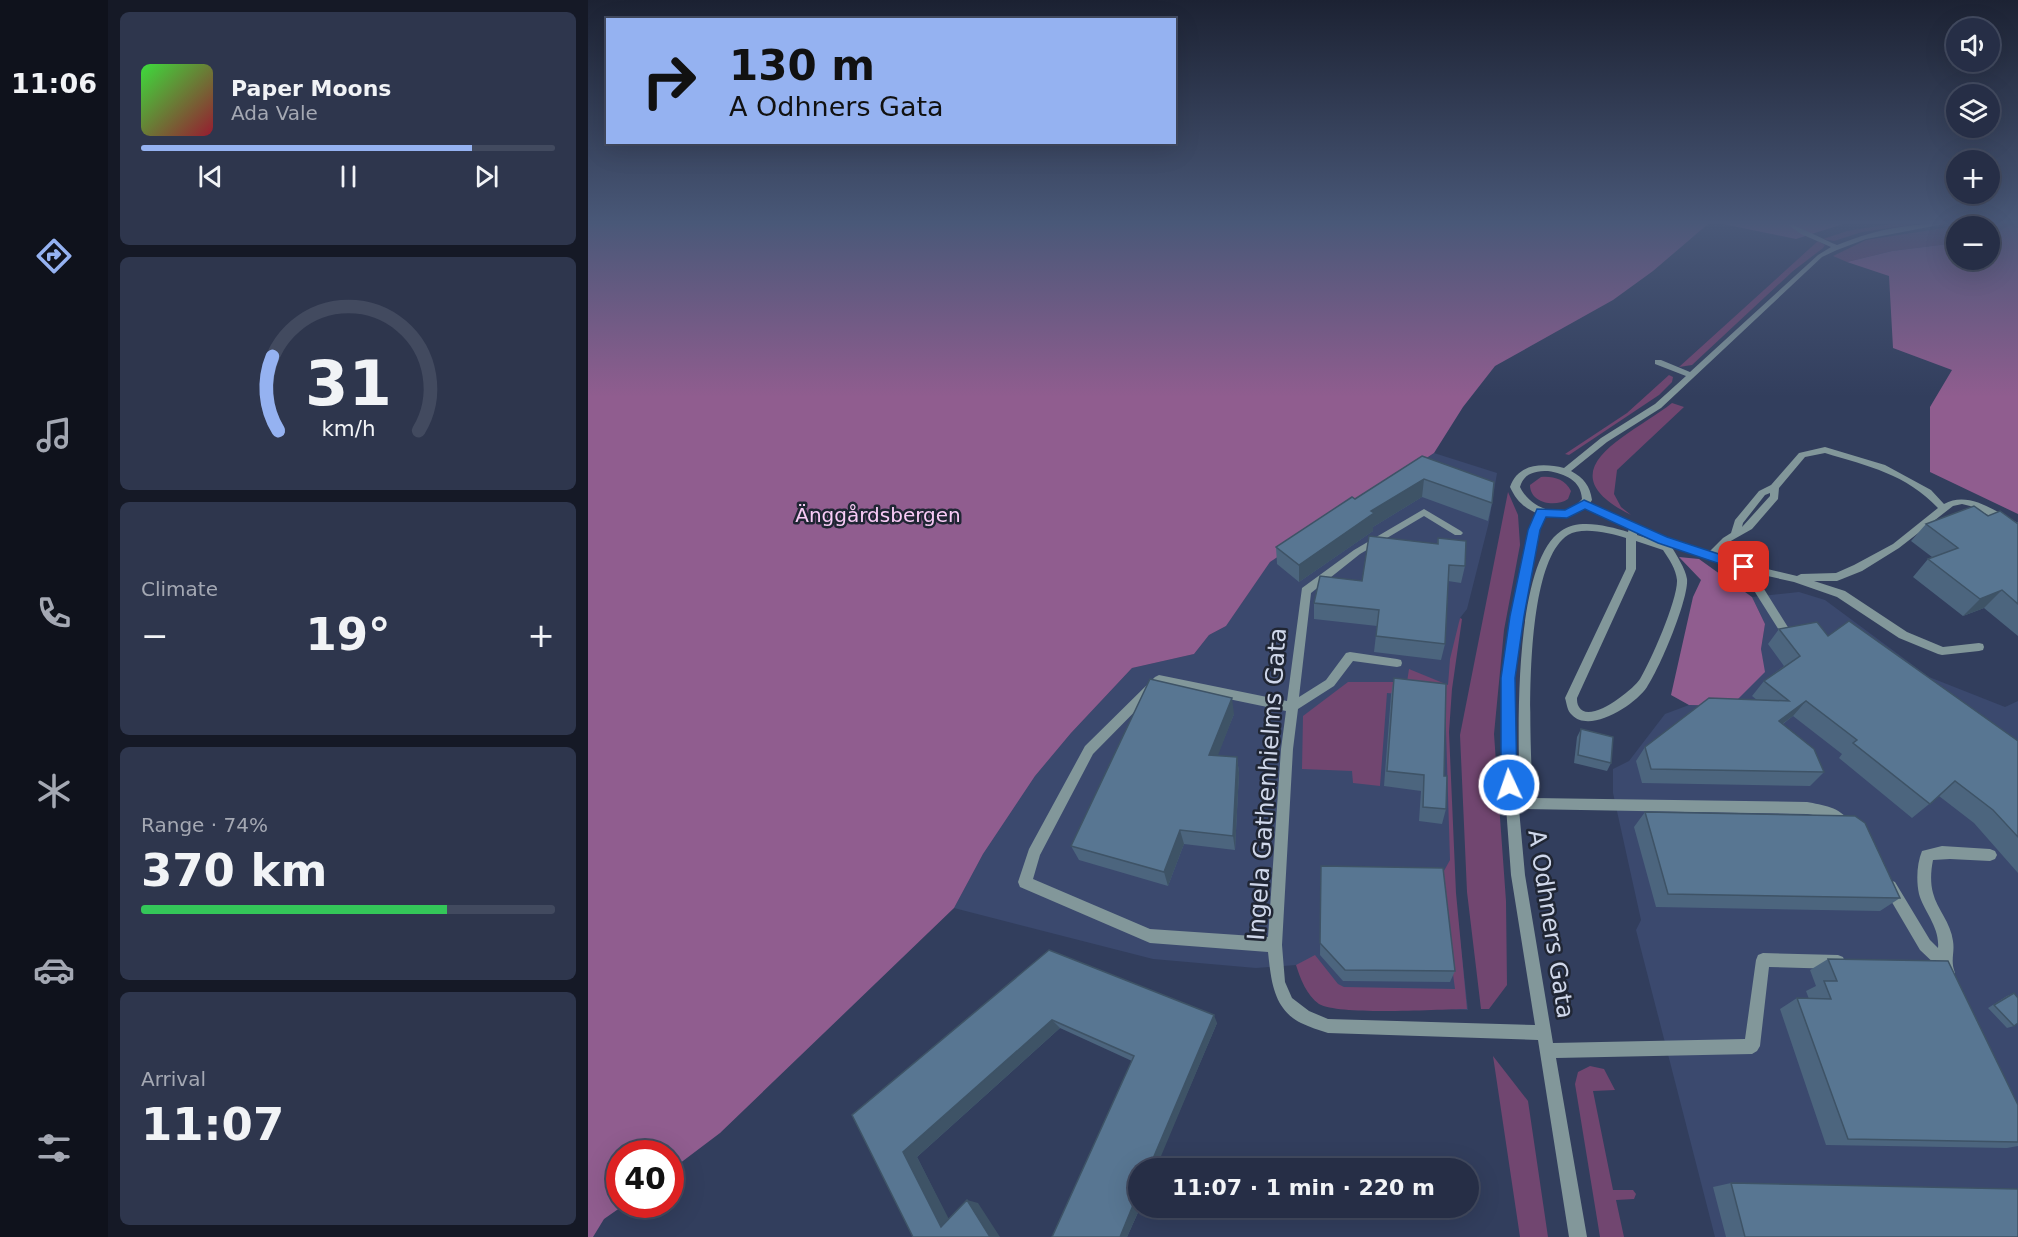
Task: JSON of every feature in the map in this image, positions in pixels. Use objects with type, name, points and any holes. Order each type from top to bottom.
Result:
[{"type":"street","points":[[1565,472],[1604,440],[1658,406],[1793,282]]},
{"type":"street","points":[[1658,362],[1692,376]]},
{"type":"street","points":[[1711,556],[1736,534],[1749,527],[1775,497],[1774,487],[1802,455],[1825,450],[1882,467],[1905,478],[1928,492],[1944,509]]},
{"type":"street","points":[[1548,468],[1565,472],[1578,479],[1586,489],[1587,500],[1584,504],[1567,514],[1542,512],[1520,499],[1515,487],[1516,481],[1525,472],[1531,470],[1548,468]]},
{"type":"street","points":[[1795,579],[1837,577],[1858,568],[1896,546],[1950,504],[1962,501],[1973,504],[2018,527]]},
{"type":"street","points":[[1584,504],[1633,532],[1664,544],[1795,579],[1841,594],[1903,635],[1942,651],[1979,647]]},
{"type":"street","name":"Ingela Gathenhielms Gata","points":[[1458,533],[1424,512],[1357,552],[1305,591],[1287,749],[1275,945],[1278,982],[1287,1003],[1304,1017],[1328,1026],[1545,1033]]},
{"type":"street","name":"A Odhners Gata","points":[[1542,512],[1534,530],[1517,616],[1508,678],[1507,748],[1518,874],[1578,1237]]},
{"type":"street","points":[[1527,804],[1523,739],[1526,653],[1545,552],[1558,536],[1579,528],[1633,532]]},
{"type":"street","points":[[1633,532],[1631,569],[1571,698],[1571,707],[1576,714],[1590,718],[1603,713],[1632,696],[1643,684],[1681,596],[1682,579],[1664,544]]},
{"type":"street","points":[[1744,567],[1786,633]]},
{"type":"street","points":[[1275,945],[1149,936],[1025,882],[1035,853],[1089,750],[1160,680],[1292,707],[1329,682],[1350,656],[1397,663]]},
{"type":"street","points":[[1510,803],[1807,808],[1828,812],[1854,831]]},
{"type":"street","points":[[1944,963],[1946,941],[1926,894],[1924,872],[1927,855],[1938,850],[1955,854],[1990,855]]},
{"type":"street","points":[[1886,879],[1925,945],[1944,963],[1954,983]]},
{"type":"street","points":[[1547,1051],[1752,1046],[1763,960],[1858,962]]},
{"type":"street","points":[[1926,963],[1944,963]]},
{"type":"shaded area","points":[[1773,282],[1781,282],[1692,365],[1679,367]]},
{"type":"shaded area","points":[[1669,375],[1673,377],[1672,382],[1659,395],[1569,455],[1565,454],[1627,413]]},
{"type":"shaded area","points":[[1672,403],[1684,407],[1617,470],[1614,494],[1621,507],[1631,515],[1605,499],[1594,483],[1594,468],[1603,454],[1618,441]]},
{"type":"shaded area","points":[[1434,453],[1497,473],[1489,522],[1467,609],[1460,618],[1446,707],[1455,893],[1468,1010],[1343,1005],[1296,965],[1256,968],[1153,959],[954,908],[983,854],[1035,776],[1071,733],[1132,668],[1194,654],[1209,635],[1226,626],[1270,562]]},
{"type":"shaded area","points":[[1541,477],[1562,481],[1571,491],[1568,499],[1563,502],[1550,503],[1534,496],[1530,485]]},
{"type":"shaded area","points":[[1508,492],[1518,515],[1520,545],[1504,630],[1494,734],[1506,901],[1507,985],[1489,1009],[1481,1009],[1467,892],[1460,735]]},
{"type":"shaded area","points":[[1799,592],[1825,600],[1929,677],[2005,707],[2018,701],[2018,1237],[1715,1237],[1636,930],[1641,920],[1613,793],[1613,769],[1629,761],[1665,714],[1689,705],[1731,706],[1764,672],[1761,649],[1765,624],[1752,597]]},
{"type":"shaded area","points":[[1460,618],[1462,619],[1452,689],[1449,732],[1456,893],[1467,1009],[1368,1011],[1330,1008],[1315,1001],[1302,981],[1296,965],[1315,955],[1338,984],[1344,987],[1455,989],[1440,878],[1450,860],[1445,698],[1387,693],[1380,786],[1353,783],[1352,771],[1302,769],[1303,716],[1348,682],[1407,682],[1409,669],[1448,685],[1450,659]]},
{"type":"shaded area","points":[[1493,1056],[1528,1101],[1548,1237],[1520,1237]]},
{"type":"shaded area","points":[[1590,1066],[1604,1069],[1615,1090],[1593,1091],[1613,1190],[1633,1190],[1636,1194],[1634,1199],[1616,1200],[1624,1237],[1600,1237],[1575,1084],[1578,1072]]},
{"type":"green space","name":"Änggårdsbergen","points":[[588,282],[1638,282],[1613,300],[1495,366],[1463,407],[1434,453],[1270,562],[1226,626],[1209,635],[1194,654],[1132,668],[1071,733],[1035,776],[983,854],[954,908],[720,1133],[684,1160],[684,1140],[606,1140],[606,1218],[593,1237],[588,1237]]},
{"type":"green space","points":[[1889,282],[2018,282],[2018,514],[1930,472],[1930,407],[1952,370],[1893,348]]},
{"type":"green space","points":[[1679,557],[1699,559],[1752,597],[1765,624],[1761,649],[1765,672],[1731,706],[1689,705],[1671,695],[1693,597],[1701,580]]},
{"type":"building","points":[[1422,456],[1494,482],[1492,503],[1424,479],[1371,511],[1374,513],[1299,565],[1276,547],[1352,497],[1355,499]]},
{"type":"building","points":[[1974,506],[1988,516],[2000,511],[2018,524],[2018,604],[2002,590],[1980,599],[1928,559],[1958,548],[1926,524]]},
{"type":"building","points":[[1369,536],[1438,544],[1438,538],[1466,541],[1465,566],[1449,565],[1445,644],[1376,636],[1379,610],[1314,603],[1320,576],[1362,581]]},
{"type":"building","points":[[1849,621],[2018,741],[2018,837],[1993,810],[1955,781],[1930,804],[1853,743],[1857,740],[1806,701],[1779,721],[1814,749],[1824,772],[1651,769],[1645,747],[1709,698],[1789,701],[1764,681],[1800,656],[1779,629],[1817,622],[1828,636]]},
{"type":"building","points":[[1394,678],[1446,684],[1444,776],[1447,776],[1446,809],[1423,807],[1424,775],[1387,771]]},
{"type":"building","points":[[1150,679],[1232,698],[1209,755],[1237,757],[1233,836],[1180,830],[1164,872],[1071,846]]},
{"type":"building","points":[[1581,729],[1613,737],[1611,763],[1578,755]]},
{"type":"building","points":[[1645,812],[1855,816],[1865,823],[1900,898],[1668,894]]},
{"type":"building","points":[[1321,866],[1443,868],[1455,971],[1345,970],[1320,943]]},
{"type":"building","points":[[1049,950],[1214,1015],[1153,1158],[1128,1158],[1128,1217],[1120,1237],[1052,1237],[1134,1056],[1052,1020],[903,1152],[941,1227],[967,1200],[990,1237],[913,1237],[852,1115]]},
{"type":"building","points":[[1828,959],[1948,961],[2018,1105],[2018,1142],[1848,1139],[1797,998],[1831,999],[1824,981],[1837,981]]},
{"type":"building","points":[[2014,993],[2018,998],[2018,1023],[2014,1026],[1994,1005]]},
{"type":"building","points":[[1731,1183],[2018,1189],[2018,1237],[1745,1237]]},
{"type":"route","points":[[1509,785],[1508,678],[1517,616],[1534,530],[1542,512],[1567,514],[1574,512],[1584,504],[1663,540],[1744,567]]}]
